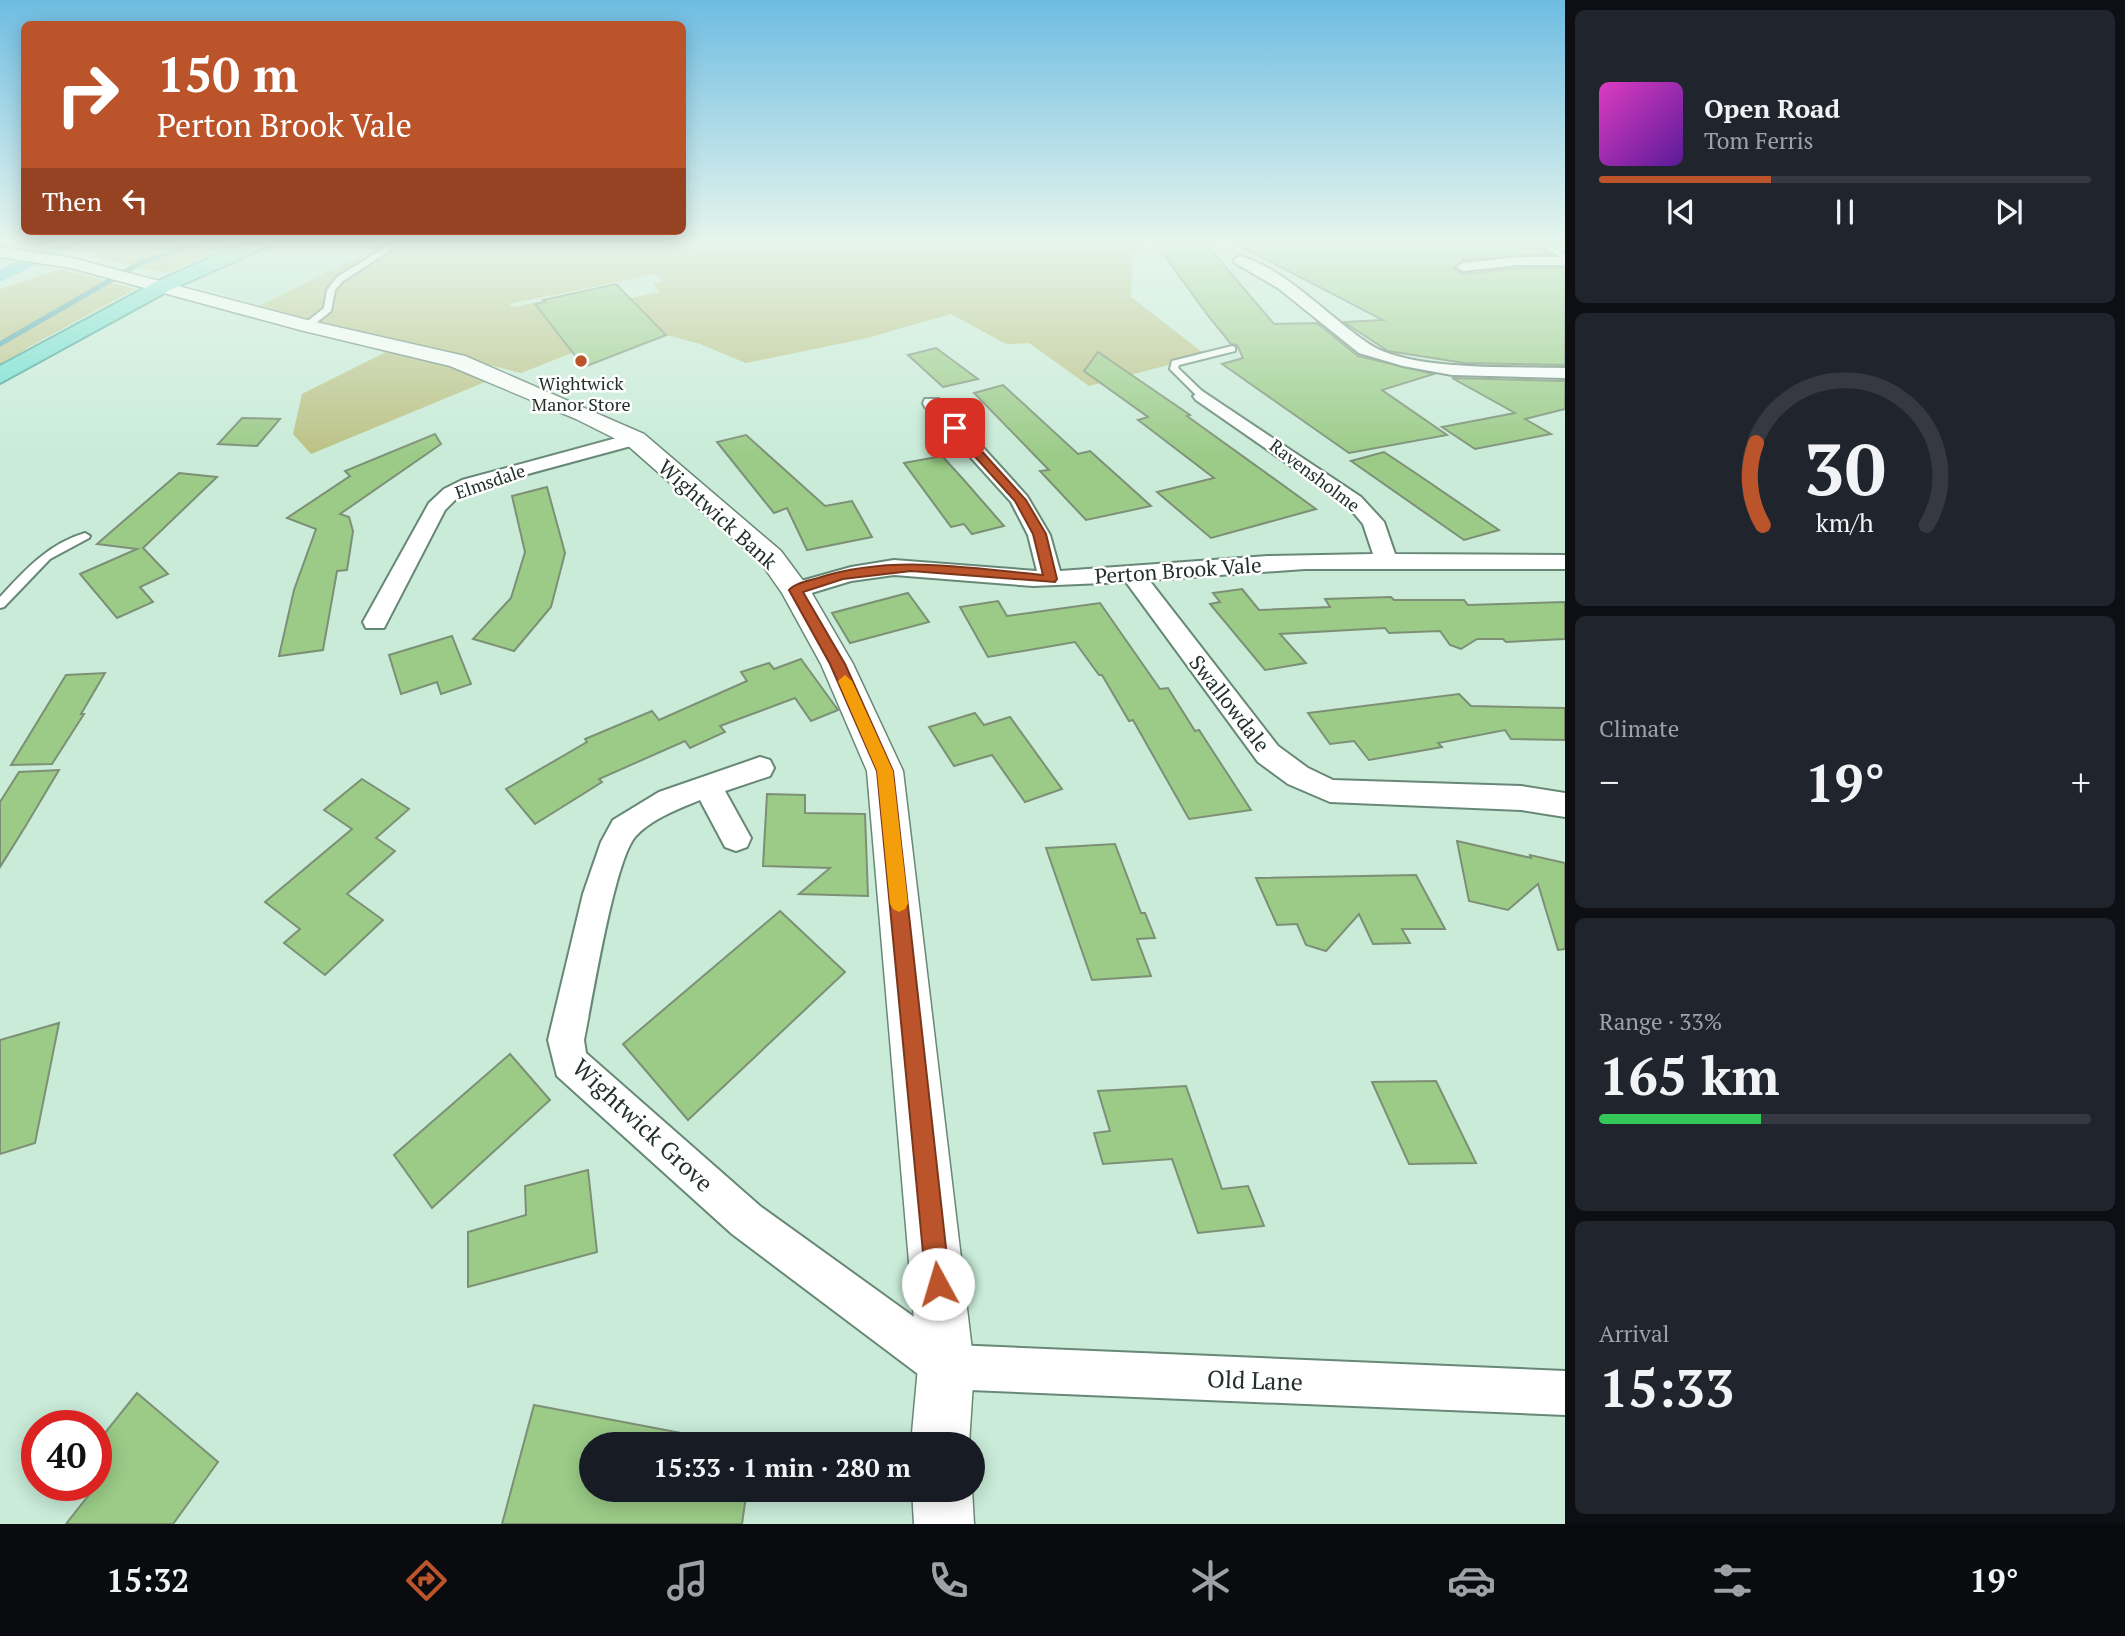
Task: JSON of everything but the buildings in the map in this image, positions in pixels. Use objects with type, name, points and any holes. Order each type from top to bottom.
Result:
[{"type":"highway","points":[[0,376],[110,315]]},
{"type":"street","name":"Wightwick Bank","points":[[268,315],[457,361],[584,414],[635,439],[771,557],[795,590],[837,664],[885,771],[946,1367],[941,1432]]},
{"type":"street","points":[[1320,315],[1347,337],[1383,355],[1429,366],[1480,373],[1565,373]]},
{"type":"street","name":"Ravensholme","points":[[1202,396],[1232,406],[1354,501],[1373,522],[1386,560]]},
{"type":"street","points":[[932,403],[1020,500],[1040,534],[1051,579]]},
{"type":"street","name":"Elmsdale","points":[[374,622],[436,507],[451,493],[469,484],[635,439]]},
{"type":"street","name":"Perton Brook Vale","points":[[795,590],[841,575],[911,567],[1051,579],[1268,563],[1386,560],[1490,564],[1565,562]]},
{"type":"street","name":"Swallowdale","points":[[1132,574],[1268,754],[1298,776],[1331,790],[1388,795],[1521,797],[1565,805]]},
{"type":"street","name":"Wightwick Grove","points":[[760,768],[647,812],[622,831],[607,864],[566,1040],[570,1063],[746,1220],[946,1367]]},
{"type":"street","points":[[708,788],[736,838]]},
{"type":"street","name":"Old Lane","points":[[946,1367],[1565,1393]]},
{"type":"street","points":[[943,1502],[944,1524]]},
{"type":"lane","points":[[307,326],[320,315]]},
{"type":"lane","points":[[1202,396],[1181,379],[1174,369],[1175,363],[1232,349]]},
{"type":"lane","points":[[0,604],[40,559],[62,545],[85,536]]},
{"type":"green space","points":[[0,315],[87,315],[29,347],[0,366]]},
{"type":"green space","points":[[295,315],[551,315],[587,347],[521,373]]},
{"type":"green space","points":[[646,315],[947,315],[863,339],[746,363],[700,344],[637,327],[648,317]]},
{"type":"green space","points":[[953,315],[1154,315],[1206,355],[1089,386],[1029,343],[1006,344]]},
{"type":"green space","points":[[390,350],[448,365],[485,382],[311,454],[293,434],[302,394]]},
{"type":"waterway","points":[[0,344],[50,315]]},
{"type":"slow traffic","points":[[845,681],[885,771],[899,904]]},
{"type":"place","name":"Wightwick Manor Store","points":[[581,361]]},
{"type":"route","points":[[938,1284],[885,771],[837,664],[795,590],[841,575],[911,567],[1009,578],[1051,579],[1040,534],[1020,500],[955,428]]}]
